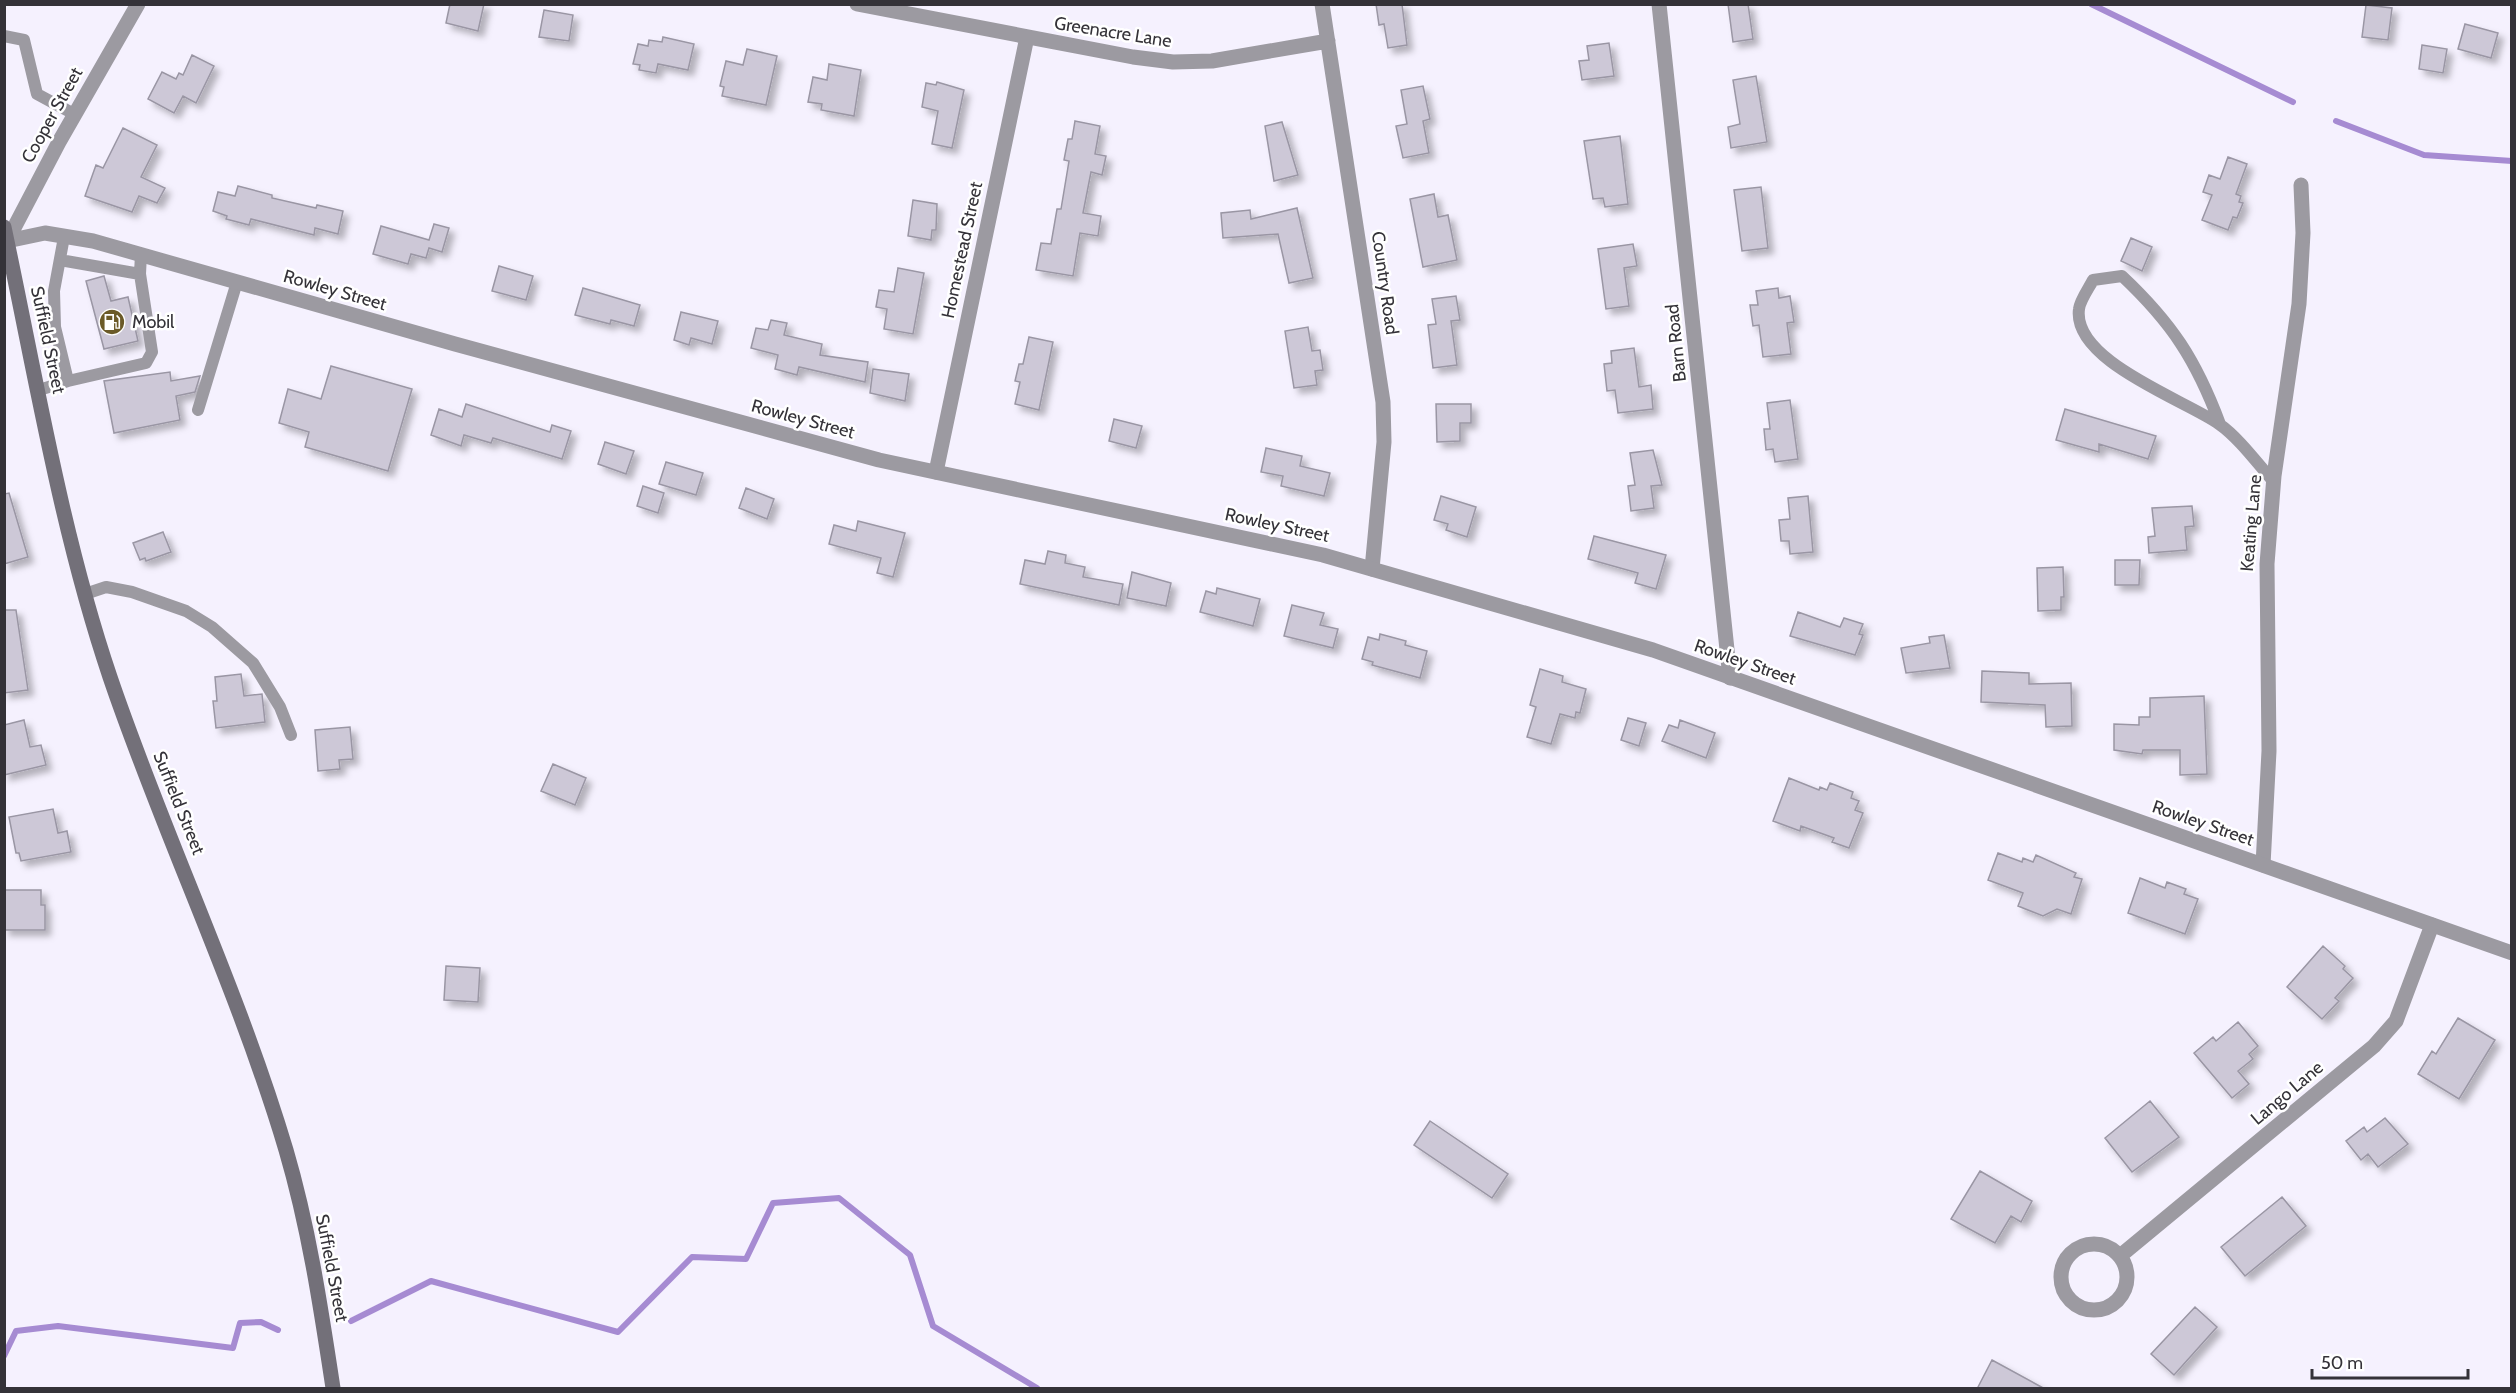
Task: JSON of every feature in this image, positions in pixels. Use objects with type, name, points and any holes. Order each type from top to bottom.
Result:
[{"type":"main road","name":"Suffield Street","points":[[5,239],[85,594],[124,717],[190,884],[284,1145],[317,1285],[333,1389]]},
{"type":"street","name":"Cooper Street","points":[[5,239],[138,4]]},
{"type":"street","name":"Greenacre Lane","points":[[857,4],[1133,57],[1194,63],[1328,41]]},
{"type":"street","name":"Country Road","points":[[1322,4],[1383,402],[1384,442],[1372,569]]},
{"type":"street","name":"Barn Road","points":[[1659,4],[1730,678]]},
{"type":"street","name":"Homestead Street","points":[[936,472],[1027,37]]},
{"type":"street","name":"Keating Lane","points":[[2263,865],[2269,751],[2265,609],[2274,481],[2299,304],[2303,233],[2301,185]]},
{"type":"street","name":"Rowley Street","points":[[5,239],[45,233],[93,241],[879,460],[1323,555],[1653,650],[2511,953]]},
{"type":"street","name":"Lango Lane","points":[[2120,1256],[2374,1046],[2396,1021],[2432,925]]},
{"type":"street","points":[[2093,1243],[2113,1249],[2120,1256],[2127,1278],[2119,1299],[2110,1306],[2087,1310],[2067,1298],[2060,1277],[2061,1267],[2073,1250],[2093,1243]]},
{"type":"lane","points":[[4,36],[24,40],[37,94],[74,114]]},
{"type":"lane","points":[[64,237],[54,291],[55,327],[68,381]]},
{"type":"lane","points":[[39,390],[146,363],[152,352],[140,273],[141,254]]},
{"type":"lane","points":[[60,261],[140,273]]},
{"type":"lane","points":[[2220,424],[2208,390],[2185,346],[2151,304],[2122,276],[2093,280],[2079,309],[2085,335],[2103,356],[2172,400],[2220,424],[2274,481]]},
{"type":"lane","points":[[198,410],[237,282]]},
{"type":"lane","points":[[85,594],[106,587],[132,592],[186,611],[212,627],[253,663],[280,707],[291,735]]},
{"type":"building","points":[[450,4],[484,4],[478,31],[446,23]]},
{"type":"building","points":[[1376,4],[1402,4],[1407,45],[1388,48],[1384,24],[1379,25]]},
{"type":"building","points":[[1728,4],[1748,4],[1753,39],[1733,42]]},
{"type":"building","points":[[2366,5],[2392,8],[2388,40],[2362,37]]},
{"type":"building","points":[[544,10],[573,15],[569,41],[539,37]]},
{"type":"building","points":[[2465,24],[2498,33],[2491,58],[2458,49]]},
{"type":"building","points":[[663,37],[694,44],[688,70],[658,64],[656,73],[639,70],[640,65],[633,64],[638,44],[648,46],[649,40],[662,42]]},
{"type":"building","points":[[1609,43],[1614,76],[1582,80],[1579,61],[1589,60],[1587,46]]},
{"type":"building","points":[[2422,45],[2447,49],[2443,73],[2419,69]]},
{"type":"building","points":[[747,49],[777,56],[766,105],[722,96],[724,87],[720,86],[726,61],[743,65]]},
{"type":"building","points":[[192,55],[214,66],[196,103],[183,96],[174,113],[148,99],[162,72],[176,79],[179,73],[183,75]]},
{"type":"building","points":[[829,64],[861,70],[854,116],[821,110],[822,104],[808,102],[813,77],[827,80]]},
{"type":"building","points":[[1756,76],[1767,142],[1731,148],[1728,127],[1740,124],[1733,80]]},
{"type":"building","points":[[937,82],[964,90],[952,148],[932,144],[938,111],[922,107],[926,83],[936,85]]},
{"type":"building","points":[[1423,86],[1430,119],[1423,121],[1429,153],[1403,158],[1396,126],[1407,124],[1401,90]]},
{"type":"building","points":[[1075,121],[1100,126],[1095,154],[1106,156],[1102,175],[1091,172],[1083,213],[1101,216],[1098,236],[1080,233],[1073,276],[1036,270],[1041,243],[1051,244],[1057,209],[1061,209],[1069,161],[1064,160],[1068,139],[1072,139]]},
{"type":"building","points":[[1282,122],[1298,175],[1274,181],[1265,126]]},
{"type":"building","points":[[123,128],[157,145],[141,177],[165,188],[157,203],[139,196],[132,212],[85,196],[96,165],[103,168]]},
{"type":"building","points":[[1620,136],[1628,204],[1605,207],[1603,198],[1593,199],[1584,141]]},
{"type":"building","points":[[2228,157],[2247,164],[2236,194],[2241,196],[2239,202],[2243,203],[2237,218],[2233,217],[2228,230],[2202,220],[2212,195],[2203,192],[2209,175],[2220,179]]},
{"type":"building","points":[[238,186],[272,195],[272,198],[316,208],[317,205],[343,211],[338,234],[315,228],[314,235],[251,219],[249,225],[226,219],[227,216],[213,211],[218,192],[235,196]]},
{"type":"building","points":[[1761,187],[1768,248],[1742,251],[1734,190]]},
{"type":"building","points":[[1434,194],[1438,217],[1448,215],[1457,260],[1423,267],[1410,199]]},
{"type":"building","points":[[913,200],[937,204],[936,230],[932,230],[931,240],[908,236]]},
{"type":"building","points":[[1297,208],[1313,278],[1289,283],[1278,234],[1223,238],[1221,213],[1250,210],[1251,219]]},
{"type":"building","points":[[434,224],[449,228],[442,252],[429,248],[426,258],[411,254],[408,264],[373,254],[381,226],[429,240]]},
{"type":"building","points":[[2131,238],[2152,247],[2142,271],[2121,261]]},
{"type":"building","points":[[1633,244],[1637,266],[1624,268],[1629,306],[1606,309],[1598,249]]},
{"type":"building","points":[[499,266],[533,276],[526,300],[492,291]]},
{"type":"building","points":[[898,268],[924,273],[913,334],[884,329],[887,309],[876,307],[879,290],[894,292]]},
{"type":"building","points":[[104,276],[111,301],[128,297],[138,341],[104,349],[86,281]]},
{"type":"building","points":[[583,288],[640,305],[634,326],[611,320],[610,324],[575,315]]},
{"type":"building","points":[[1778,288],[1779,298],[1790,296],[1794,322],[1787,323],[1791,354],[1763,357],[1759,325],[1753,326],[1750,305],[1758,305],[1756,291]]},
{"type":"building","points":[[1456,296],[1460,320],[1451,321],[1457,365],[1433,368],[1428,325],[1436,324],[1432,299]]},
{"type":"building","points":[[681,312],[718,321],[712,344],[691,338],[689,345],[674,340]]},
{"type":"building","points":[[771,320],[787,323],[784,335],[822,344],[820,355],[868,362],[865,382],[799,367],[797,375],[775,369],[778,355],[751,348],[756,328],[768,330]]},
{"type":"building","points":[[1308,327],[1312,351],[1320,350],[1323,370],[1315,371],[1317,385],[1294,388],[1285,331]]},
{"type":"building","points":[[1029,337],[1053,342],[1039,410],[1015,404],[1020,382],[1015,381],[1019,364],[1023,364]]},
{"type":"building","points":[[1634,348],[1639,387],[1651,385],[1653,409],[1618,413],[1615,390],[1607,391],[1604,364],[1612,363],[1611,351]]},
{"type":"building","points":[[331,366],[412,389],[388,471],[305,447],[309,432],[279,423],[288,389],[321,399]]},
{"type":"building","points":[[873,369],[909,374],[905,401],[870,393]]},
{"type":"building","points":[[170,372],[171,381],[200,376],[195,392],[176,396],[180,420],[114,433],[104,381]]},
{"type":"building","points":[[1790,400],[1798,459],[1775,462],[1773,449],[1766,450],[1764,429],[1770,429],[1767,403]]},
{"type":"building","points":[[466,404],[550,432],[552,425],[571,431],[562,459],[493,438],[491,443],[464,435],[461,446],[431,435],[439,409],[462,417]]},
{"type":"building","points":[[1436,404],[1471,404],[1471,423],[1460,423],[1460,441],[1437,442]]},
{"type":"building","points":[[2065,409],[2156,436],[2148,459],[2099,444],[2099,452],[2056,440]]},
{"type":"building","points":[[1114,419],[1142,426],[1136,448],[1109,441]]},
{"type":"building","points":[[605,442],[634,451],[626,474],[598,464]]},
{"type":"building","points":[[1266,448],[1302,456],[1300,466],[1330,473],[1324,496],[1281,486],[1283,476],[1261,472]]},
{"type":"building","points":[[1653,450],[1662,485],[1651,486],[1654,508],[1631,511],[1628,486],[1635,485],[1630,453]]},
{"type":"building","points":[[666,462],[703,473],[696,495],[659,484]]},
{"type":"building","points":[[643,486],[664,493],[658,513],[637,506]]},
{"type":"building","points":[[746,488],[774,499],[767,519],[739,508]]},
{"type":"building","points":[[9,493],[28,557],[4,564],[4,494]]},
{"type":"building","points":[[1441,496],[1476,507],[1467,537],[1446,530],[1448,524],[1434,520]]},
{"type":"building","points":[[1808,496],[1813,552],[1790,554],[1789,541],[1781,541],[1779,520],[1790,519],[1788,498]]},
{"type":"building","points":[[2192,506],[2194,526],[2185,527],[2187,550],[2149,553],[2148,537],[2155,536],[2152,508]]},
{"type":"building","points":[[858,521],[905,533],[893,577],[877,573],[881,558],[829,544],[834,525],[856,531]]},
{"type":"building","points":[[163,532],[171,552],[146,561],[145,558],[140,560],[133,543]]},
{"type":"building","points":[[1594,536],[1666,555],[1656,589],[1635,583],[1638,573],[1588,559]]},
{"type":"building","points":[[1048,551],[1066,555],[1065,563],[1085,567],[1083,577],[1123,584],[1119,605],[1020,584],[1025,560],[1045,564]]},
{"type":"building","points":[[2115,560],[2140,560],[2139,585],[2115,585]]},
{"type":"building","points":[[2063,567],[2064,597],[2061,597],[2061,610],[2038,611],[2037,568]]},
{"type":"building","points":[[1132,572],[1171,583],[1166,606],[1127,598]]},
{"type":"building","points":[[1217,588],[1260,599],[1253,626],[1200,612],[1206,591],[1216,594]]},
{"type":"building","points":[[1292,605],[1324,613],[1320,625],[1338,629],[1333,648],[1284,636]]},
{"type":"building","points":[[4,610],[16,610],[28,690],[4,693]]},
{"type":"building","points":[[1798,612],[1840,627],[1844,618],[1863,624],[1859,634],[1863,635],[1855,655],[1790,636]]},
{"type":"building","points":[[1380,634],[1406,641],[1405,645],[1427,651],[1420,678],[1372,665],[1373,662],[1362,659],[1368,637],[1379,640]]},
{"type":"building","points":[[1944,635],[1950,668],[1906,673],[1901,648],[1930,643],[1929,637]]},
{"type":"building","points":[[1540,669],[1563,676],[1562,682],[1586,689],[1580,713],[1576,712],[1575,718],[1560,714],[1551,744],[1527,737],[1536,707],[1530,705]]},
{"type":"building","points":[[1982,671],[2029,673],[2029,684],[2071,683],[2072,726],[2046,727],[2045,705],[1981,702]]},
{"type":"building","points":[[241,674],[244,696],[262,694],[265,722],[216,728],[213,701],[217,701],[215,677]]},
{"type":"building","points":[[2204,696],[2207,774],[2180,775],[2180,750],[2143,750],[2142,754],[2114,750],[2114,724],[2139,725],[2139,717],[2150,717],[2150,698]]},
{"type":"building","points":[[1628,718],[1646,723],[1639,746],[1621,740]]},
{"type":"building","points":[[24,720],[30,747],[41,745],[46,765],[4,775],[4,725]]},
{"type":"building","points":[[1680,720],[1715,733],[1706,758],[1662,741],[1669,725],[1678,728]]},
{"type":"building","points":[[350,727],[353,759],[339,760],[340,769],[318,771],[315,730]]},
{"type":"building","points":[[553,764],[586,778],[575,805],[541,791]]},
{"type":"building","points":[[1789,778],[1819,790],[1820,787],[1827,790],[1830,783],[1853,792],[1851,798],[1859,801],[1855,810],[1863,813],[1849,848],[1832,842],[1834,838],[1801,826],[1800,831],[1773,821]]},
{"type":"building","points":[[53,809],[58,833],[67,831],[71,852],[21,861],[19,853],[16,853],[9,817]]},
{"type":"building","points":[[1998,853],[2022,862],[2023,858],[2033,862],[2036,855],[2076,873],[2074,877],[2082,879],[2071,914],[2057,909],[2043,916],[2018,906],[2023,893],[1988,880]]},
{"type":"building","points":[[2140,878],[2165,888],[2167,882],[2186,889],[2184,894],[2198,899],[2185,934],[2128,913]]},
{"type":"building","points":[[4,890],[41,890],[41,905],[45,905],[45,930],[4,930]]},
{"type":"building","points":[[2323,946],[2345,966],[2343,969],[2353,978],[2335,998],[2339,1001],[2322,1019],[2287,987]]},
{"type":"building","points":[[446,966],[480,968],[478,1002],[444,1000]]},
{"type":"building","points":[[2458,1018],[2495,1040],[2459,1099],[2418,1074],[2432,1051],[2436,1054]]},
{"type":"building","points":[[2238,1022],[2258,1046],[2249,1054],[2253,1059],[2238,1071],[2249,1084],[2232,1098],[2194,1053],[2213,1037],[2216,1041]]},
{"type":"building","points":[[2150,1101],[2179,1137],[2132,1172],[2105,1138]]},
{"type":"building","points":[[2385,1118],[2408,1144],[2378,1167],[2368,1154],[2361,1160],[2346,1141],[2364,1127],[2367,1132]]},
{"type":"building","points":[[1430,1121],[1508,1174],[1492,1198],[1414,1145]]},
{"type":"building","points":[[1980,1171],[2032,1201],[2021,1222],[2011,1216],[1995,1243],[1951,1219]]},
{"type":"building","points":[[2282,1197],[2306,1226],[2245,1276],[2221,1247]]},
{"type":"building","points":[[2195,1307],[2217,1327],[2174,1375],[2151,1354]]},
{"type":"building","points":[[1992,1360],[2045,1389],[1977,1389]]},
{"type":"waterway","points":[[2091,4],[2293,102]]},
{"type":"waterway","points":[[2336,121],[2424,155],[2512,161]]},
{"type":"waterway","points":[[351,1321],[431,1281],[618,1332],[692,1257],[746,1259],[773,1203],[839,1198],[910,1255],[933,1326],[1037,1388]]},
{"type":"waterway","points":[[4,1356],[16,1331],[58,1326],[233,1348],[240,1323],[261,1322],[278,1330]]},
{"type":"place","name":"Mobil","points":[[112,322]]}]
